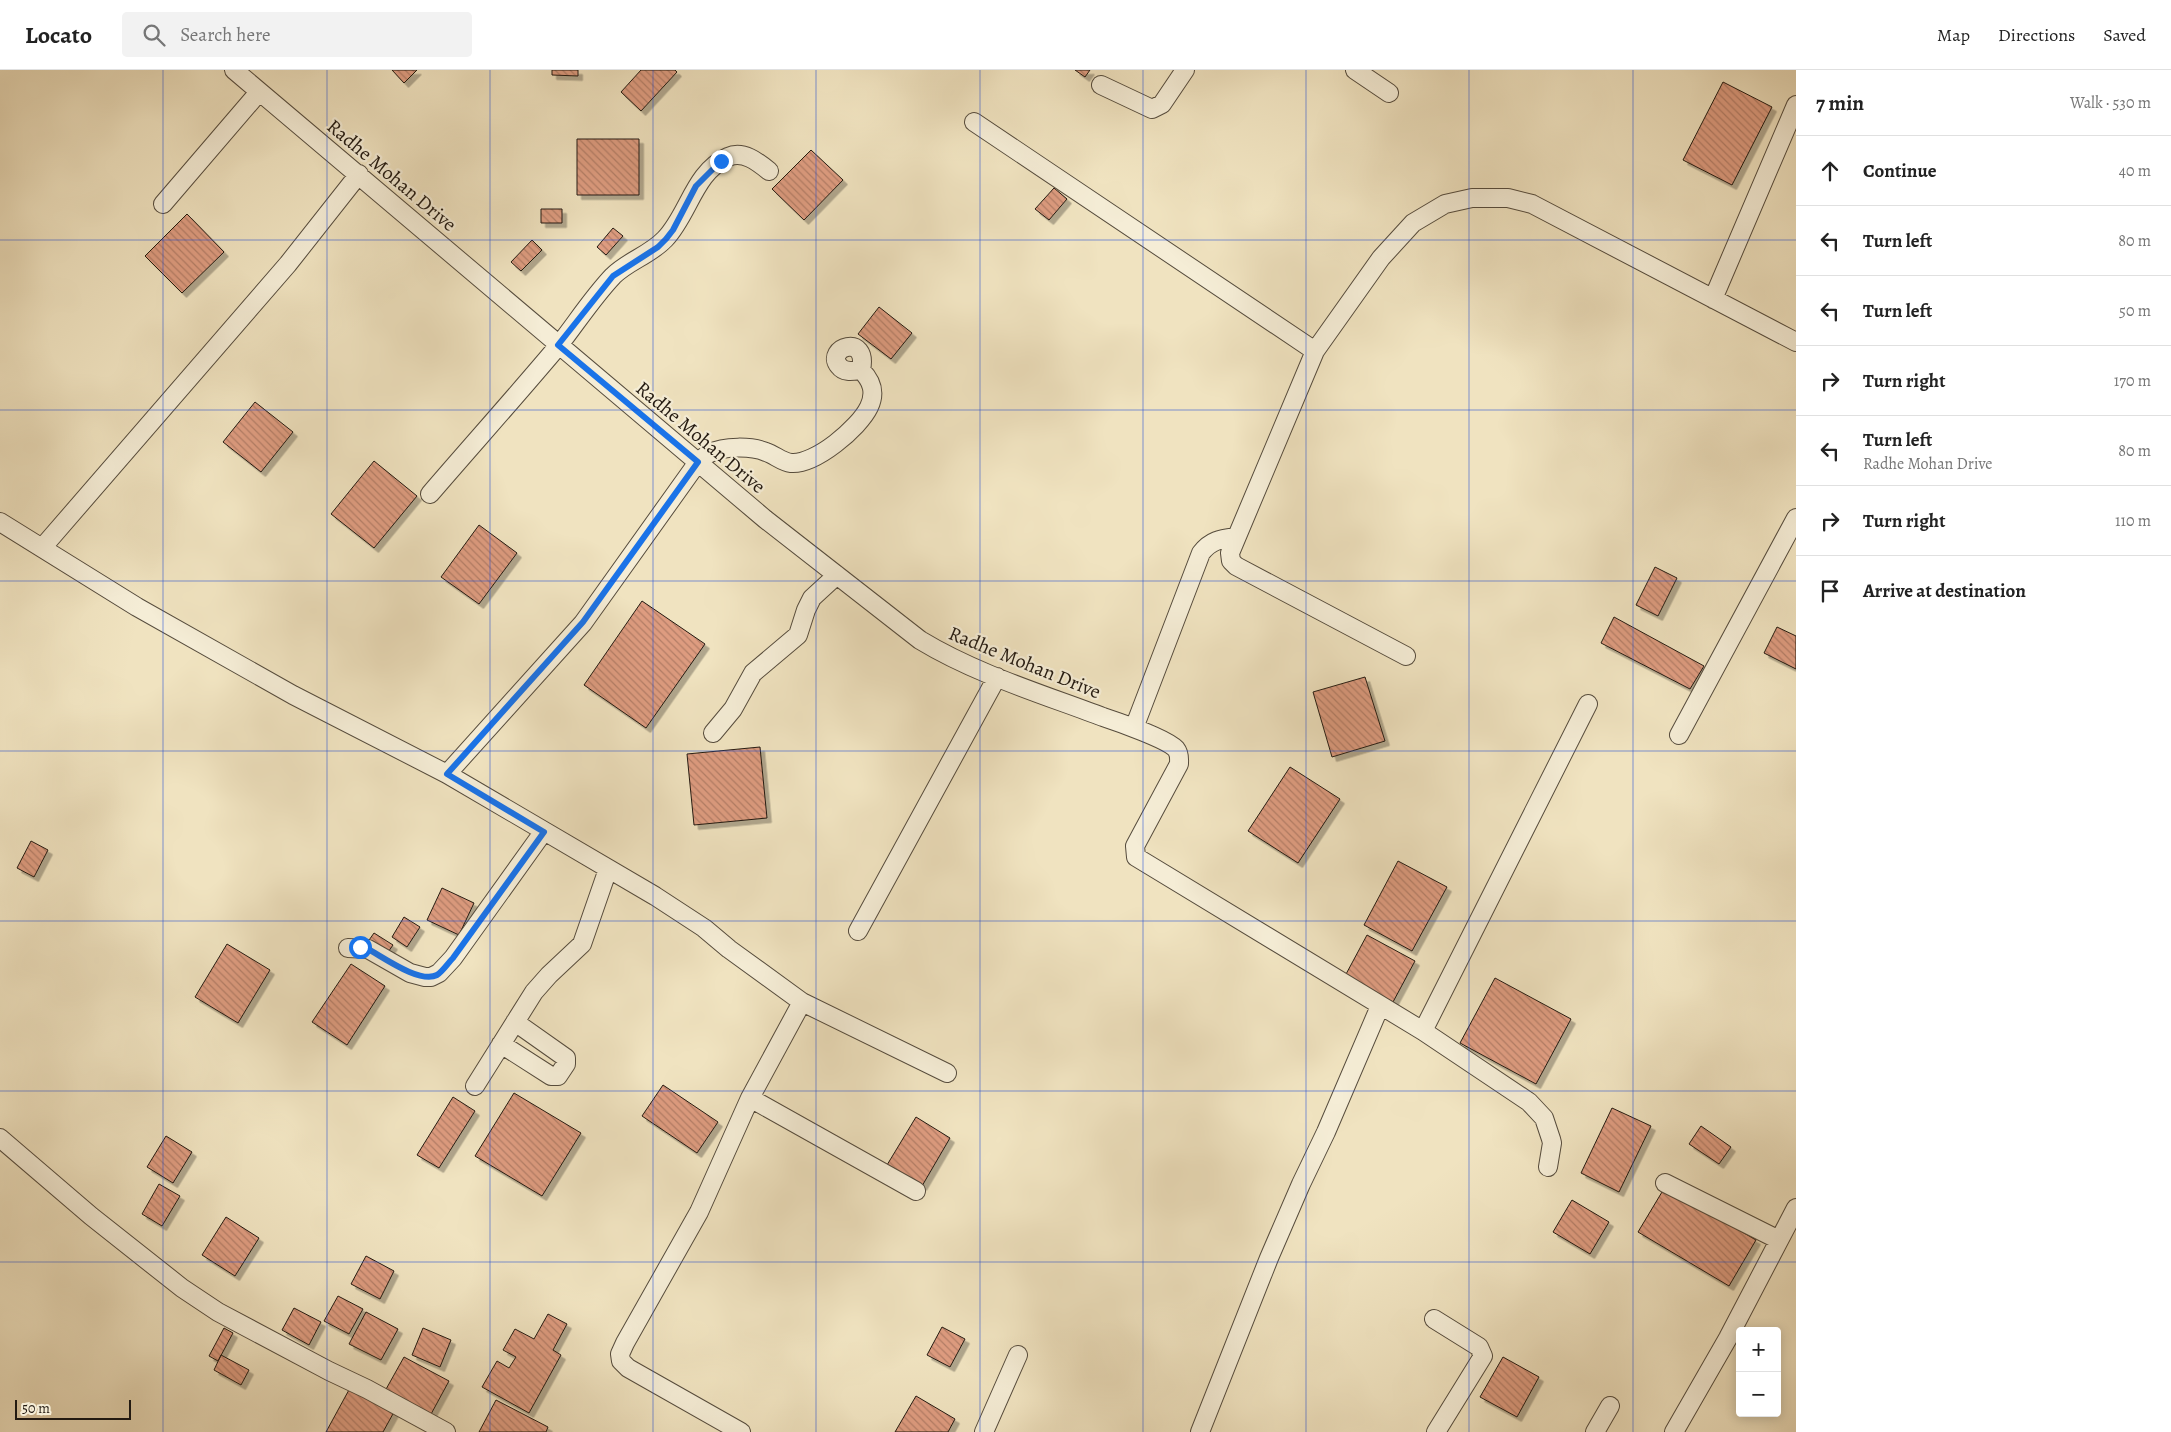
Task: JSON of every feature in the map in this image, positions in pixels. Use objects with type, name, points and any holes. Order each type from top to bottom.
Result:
[{"type":"street","name":"Radhe Mohan Drive","points":[[234,70],[765,519],[920,640],[936,650],[997,677],[1134,728],[1176,749],[1180,756],[1179,764],[1135,846],[1136,856],[1380,1006]]},
{"type":"street","points":[[1101,85],[1152,109],[1162,104],[1185,70]]},
{"type":"street","points":[[1354,70],[1389,93]]},
{"type":"street","points":[[163,204],[259,92]]},
{"type":"street","points":[[1713,299],[1796,105]]},
{"type":"street","points":[[974,122],[1315,351]]},
{"type":"street","points":[[430,494],[558,345],[613,276],[658,247],[666,239],[673,230],[696,186],[721,161],[736,154],[748,157],[769,171]]},
{"type":"street","points":[[42,548],[288,264],[359,174]]},
{"type":"street","points":[[1406,656],[1236,566],[1231,561],[1230,553],[1315,351],[1381,258],[1412,222],[1445,204],[1472,198],[1508,198],[1532,204],[1796,342]]},
{"type":"street","points":[[447,774],[583,622],[698,462],[711,453],[729,448],[760,450],[791,462],[808,460],[840,440],[867,411],[872,400],[872,385],[869,378],[861,370]]},
{"type":"street","points":[[1679,735],[1796,518]]},
{"type":"street","points":[[0,522],[136,608],[249,671],[447,774],[608,869],[704,928],[729,950],[802,1002],[947,1073]]},
{"type":"street","points":[[1134,728],[1201,553],[1208,544],[1220,539],[1236,536]]},
{"type":"street","points":[[713,733],[732,709],[753,673],[798,636],[812,598],[837,575]]},
{"type":"street","points":[[858,931],[997,677]]},
{"type":"street","points":[[1423,1031],[1588,704]]},
{"type":"street","points":[[348,948],[368,949],[419,976],[431,977],[436,975],[453,958],[544,832]]},
{"type":"street","points":[[475,1086],[539,986],[582,944],[608,869]]},
{"type":"street","points":[[741,1432],[628,1368],[621,1361],[620,1354],[699,1212],[750,1098],[802,1002]]},
{"type":"street","points":[[1200,1432],[1272,1251],[1380,1006],[1423,1031],[1536,1109],[1544,1118],[1552,1143],[1548,1167]]},
{"type":"street","points":[[502,1044],[551,1076],[558,1076],[566,1064],[566,1058],[515,1022]]},
{"type":"street","points":[[750,1098],[916,1191]]},
{"type":"street","points":[[0,1138],[91,1216],[182,1288],[218,1312],[446,1432]]},
{"type":"street","points":[[1665,1183],[1779,1240]]},
{"type":"street","points":[[1674,1432],[1728,1338],[1796,1208]]},
{"type":"street","points":[[1434,1319],[1479,1347],[1482,1356],[1436,1432]]},
{"type":"street","points":[[984,1432],[1018,1356]]},
{"type":"street","points":[[1595,1432],[1610,1406]]},
{"type":"building","points":[[392,70],[417,70],[404,83]]},
{"type":"building","points":[[552,70],[578,70],[578,76],[552,75]]},
{"type":"building","points":[[641,70],[675,70],[677,72],[641,111],[621,92]]},
{"type":"building","points":[[1075,70],[1090,70],[1085,77]]},
{"type":"building","points":[[1723,82],[1772,107],[1732,185],[1683,160]]},
{"type":"building","points":[[577,139],[639,139],[639,195],[577,195]]},
{"type":"building","points":[[811,150],[843,180],[804,220],[772,189]]},
{"type":"building","points":[[1054,188],[1067,199],[1049,220],[1035,209]]},
{"type":"building","points":[[541,209],[562,209],[562,223],[541,223]]},
{"type":"building","points":[[187,214],[224,252],[182,293],[145,256]]},
{"type":"building","points":[[613,228],[623,236],[606,255],[597,247]]},
{"type":"building","points":[[532,240],[542,250],[521,271],[511,262]]},
{"type":"building","points":[[879,307],[912,333],[891,359],[858,334]]},
{"type":"building","points":[[255,402],[293,432],[261,472],[223,442]]},
{"type":"building","points":[[374,461],[417,496],[374,548],[331,514]]},
{"type":"building","points":[[479,525],[517,553],[479,604],[441,577]]},
{"type":"building","points":[[1655,567],[1677,578],[1658,616],[1636,605]]},
{"type":"building","points":[[642,601],[705,644],[646,728],[584,685]]},
{"type":"building","points":[[1614,617],[1704,666],[1690,689],[1601,643]]},
{"type":"building","points":[[1777,627],[1796,636],[1796,669],[1764,653]]},
{"type":"building","points":[[1365,677],[1385,741],[1332,757],[1313,692]]},
{"type":"building","points":[[760,747],[767,818],[694,825],[687,754]]},
{"type":"building","points":[[1290,767],[1340,799],[1298,863],[1248,831]]},
{"type":"building","points":[[31,841],[48,850],[34,877],[17,868]]},
{"type":"building","points":[[1398,861],[1447,887],[1412,951],[1364,925]]},
{"type":"building","points":[[442,888],[474,903],[459,935],[427,920]]},
{"type":"building","points":[[404,917],[420,927],[407,947],[392,937]]},
{"type":"building","points":[[374,933],[393,945],[386,955],[367,943]]},
{"type":"building","points":[[1367,935],[1415,961],[1393,1002],[1345,976]]},
{"type":"building","points":[[227,944],[270,970],[238,1023],[195,997]]},
{"type":"building","points":[[351,964],[385,986],[347,1045],[312,1022]]},
{"type":"building","points":[[1495,978],[1571,1019],[1536,1084],[1460,1043]]},
{"type":"building","points":[[663,1085],[718,1122],[697,1153],[642,1116]]},
{"type":"building","points":[[514,1093],[581,1133],[542,1196],[475,1156]]},
{"type":"building","points":[[453,1097],[475,1111],[439,1168],[417,1155]]},
{"type":"building","points":[[1612,1108],[1651,1126],[1619,1192],[1581,1173]]},
{"type":"building","points":[[916,1117],[950,1138],[922,1186],[887,1165]]},
{"type":"building","points":[[1701,1126],[1731,1147],[1719,1164],[1689,1144]]},
{"type":"building","points":[[166,1136],[192,1152],[173,1183],[147,1167]]},
{"type":"building","points":[[159,1184],[180,1196],[162,1226],[142,1214]]},
{"type":"building","points":[[1665,1187],[1756,1240],[1729,1286],[1638,1232]]},
{"type":"building","points":[[1572,1200],[1609,1222],[1590,1254],[1553,1232]]},
{"type":"building","points":[[226,1217],[259,1238],[235,1276],[202,1255]]},
{"type":"building","points":[[366,1256],[394,1271],[380,1299],[351,1284]]},
{"type":"building","points":[[338,1296],[363,1309],[349,1334],[324,1321]]},
{"type":"building","points":[[294,1308],[321,1322],[309,1345],[282,1330]]},
{"type":"building","points":[[366,1312],[398,1329],[381,1360],[349,1344]]},
{"type":"building","points":[[548,1314],[567,1324],[553,1350],[561,1355],[529,1413],[482,1387],[497,1361],[509,1368],[516,1357],[503,1350],[515,1329],[534,1339]]},
{"type":"building","points":[[942,1327],[965,1339],[950,1367],[927,1355]]},
{"type":"building","points":[[224,1328],[233,1333],[218,1361],[209,1356]]},
{"type":"building","points":[[423,1328],[451,1340],[440,1367],[412,1355]]},
{"type":"building","points":[[221,1355],[249,1370],[241,1385],[214,1370]]},
{"type":"building","points":[[404,1357],[449,1381],[430,1416],[385,1391]]},
{"type":"building","points":[[1503,1357],[1539,1377],[1517,1417],[1480,1397]]},
{"type":"building","points":[[350,1388],[394,1412],[383,1432],[326,1432]]},
{"type":"building","points":[[916,1396],[955,1419],[948,1432],[895,1432]]},
{"type":"building","points":[[496,1400],[548,1427],[546,1432],[479,1432]]},
{"type":"route","points":[[360,947],[368,949],[419,976],[431,977],[436,975],[453,958],[544,832],[447,774],[583,622],[698,462],[558,345],[613,276],[658,247],[666,239],[673,230],[696,186],[721,161]]}]
